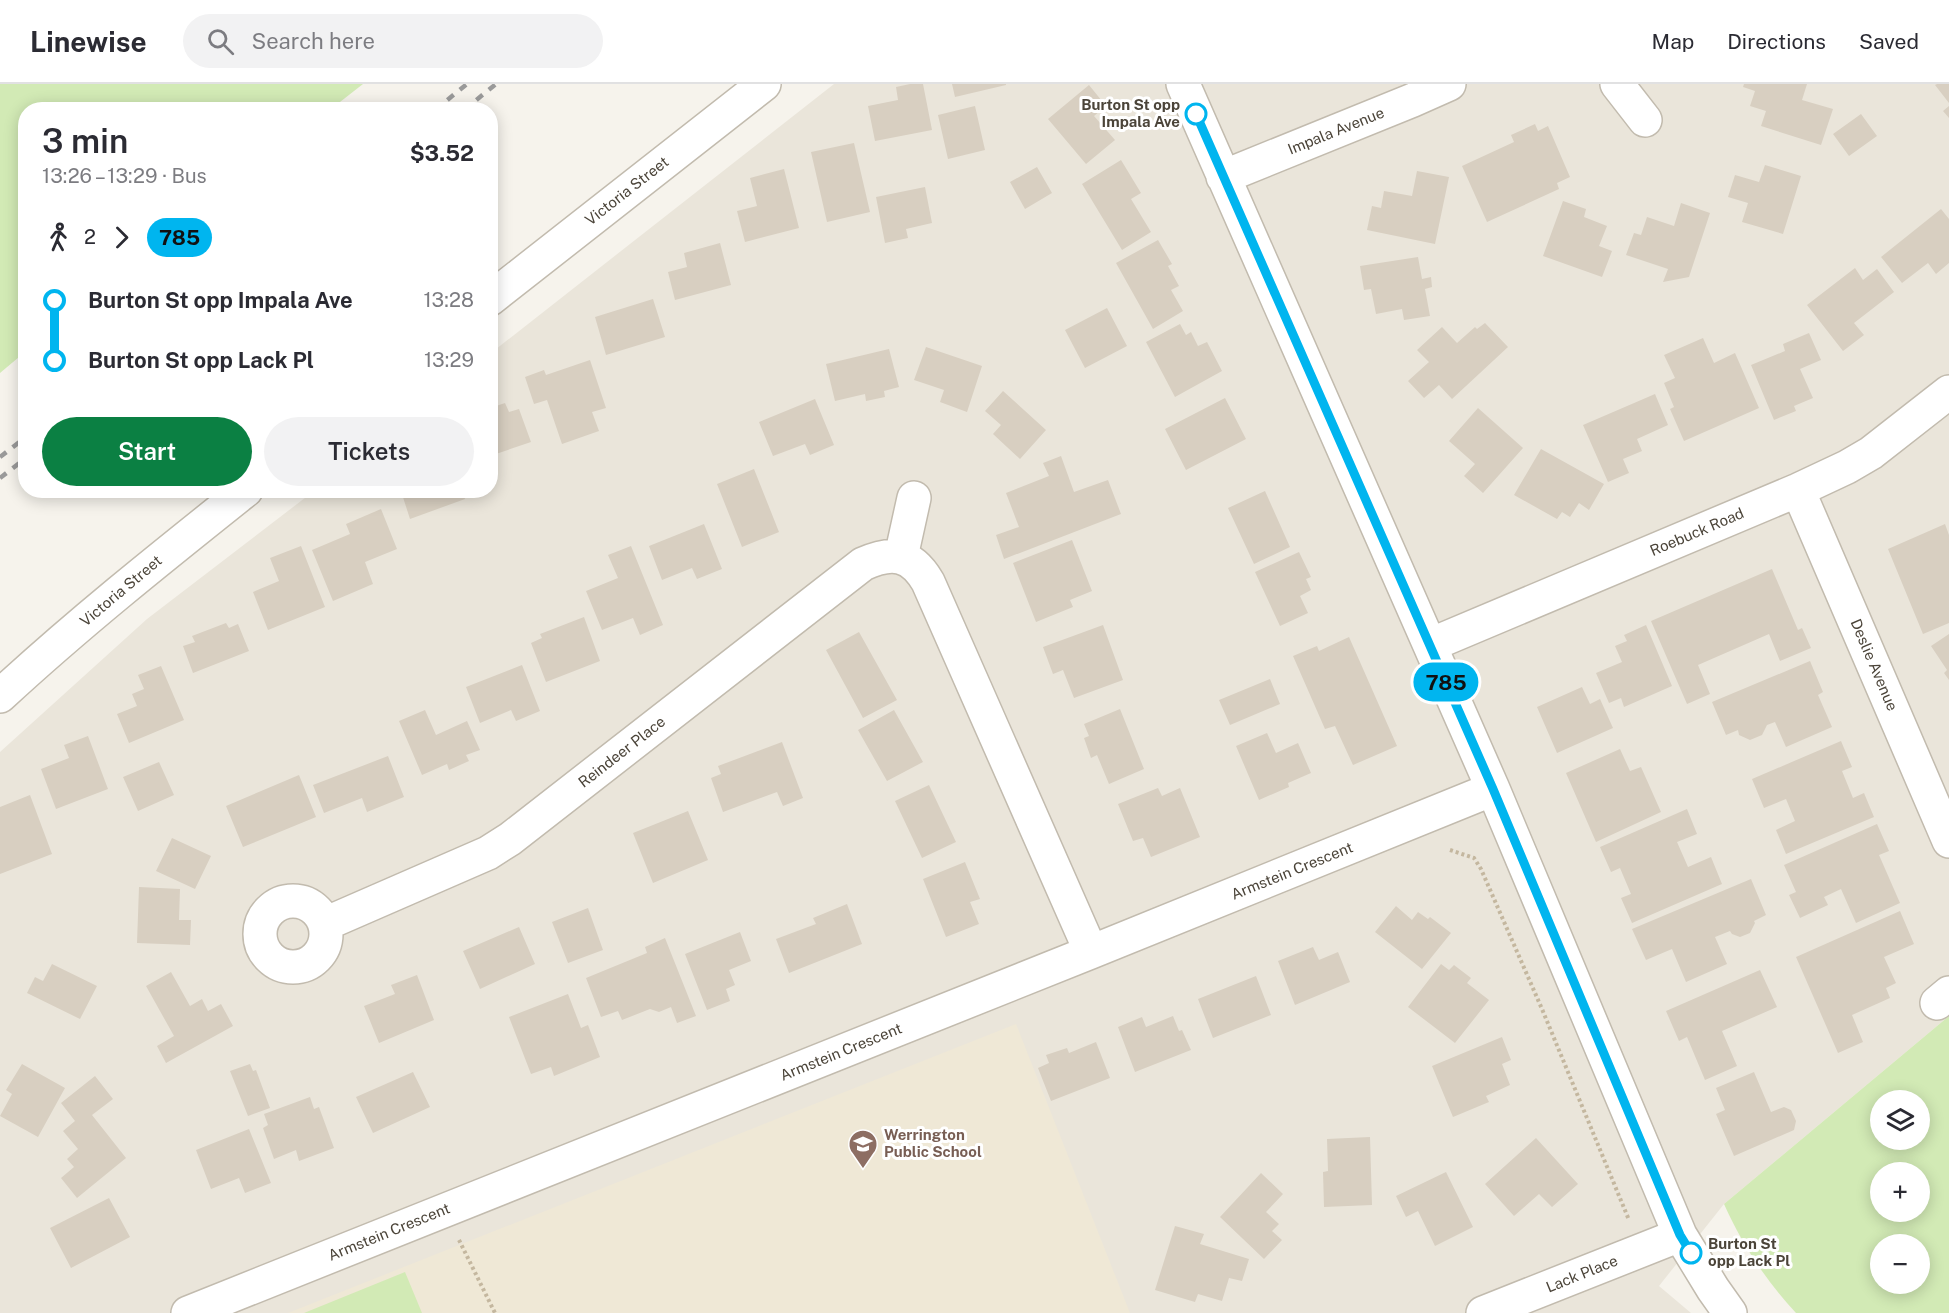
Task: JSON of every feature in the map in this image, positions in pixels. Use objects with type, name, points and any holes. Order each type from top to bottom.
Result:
[{"type":"street","name":"Victoria Street","points":[[498,293],[764,84]]},
{"type":"street","points":[[1183,84],[1493,789],[1680,1235],[1730,1313]]},
{"type":"street","name":"Impala Avenue","points":[[1223,177],[1449,84]]},
{"type":"street","points":[[1617,84],[1645,120]]},
{"type":"street","name":"Roebuck Road","points":[[1430,645],[1798,490],[1847,467],[1871,453],[1949,392]]},
{"type":"street","name":"Deslie Avenue","points":[[1798,490],[1949,841]]},
{"type":"street","name":"Victoria Street","points":[[0,696],[130,581],[236,498]]},
{"type":"street","points":[[914,498],[901,557],[918,567],[928,582],[1091,952]]},
{"type":"street","name":"Reindeer Place","points":[[326,924],[488,853],[510,839],[863,564],[883,557],[901,557]]},
{"type":"street","name":"Armstein Crescent","points":[[188,1313],[1493,789]]},
{"type":"street","name":"Lack Place","points":[[1483,1313],[1680,1235]]},
{"type":"path","points":[[1450,850],[1474,858],[1481,869],[1630,1222]]},
{"type":"path","points":[[459,1240],[495,1313]]},
{"type":"shaded area","points":[[834,84],[1949,84],[1949,1016],[1724,1204],[1659,1286],[1691,1313],[0,1313],[0,752],[147,619],[305,498],[498,498],[498,348]]},
{"type":"shaded area","name":"Werrington Public School","points":[[1016,1024],[1130,1313],[288,1313]]},
{"type":"green space","points":[[0,84],[363,84],[340,102],[18,102],[18,358],[0,373]]},
{"type":"green space","points":[[1949,1016],[1949,1313],[1796,1313],[1756,1262],[1724,1204]]},
{"type":"green space","points":[[405,1272],[422,1313],[304,1313]]},
{"type":"building","points":[[923,84],[932,130],[875,141],[868,106],[898,100],[896,87]]},
{"type":"building","points":[[952,84],[1006,84],[1006,85],[955,97]]},
{"type":"building","points":[[1744,84],[1807,84],[1802,100],[1833,109],[1821,145],[1761,126],[1766,111],[1750,106],[1755,91],[1743,87]]},
{"type":"building","points":[[1949,84],[1949,103],[1935,85]]},
{"type":"building","points":[[1089,85],[1106,106],[1094,116],[1115,140],[1086,164],[1048,119]]},
{"type":"building","points":[[975,106],[985,150],[948,159],[938,115]]},
{"type":"building","points":[[1949,106],[1949,118],[1943,111]]},
{"type":"building","points":[[1861,114],[1877,136],[1849,156],[1833,134]]},
{"type":"building","points":[[1535,124],[1538,131],[1548,126],[1570,177],[1557,183],[1559,189],[1487,222],[1462,166],[1514,142],[1511,135]]},
{"type":"building","points":[[854,143],[870,212],[827,222],[811,152]]},
{"type":"building","points":[[1121,160],[1141,193],[1131,199],[1151,232],[1122,250],[1082,184]]},
{"type":"building","points":[[1765,165],[1801,176],[1783,234],[1742,222],[1748,203],[1728,197],[1735,175],[1759,182]]},
{"type":"building","points":[[1037,167],[1052,193],[1025,209],[1010,182]]},
{"type":"building","points":[[784,169],[799,228],[745,242],[737,211],[757,206],[750,178]]},
{"type":"building","points":[[1417,171],[1449,177],[1435,244],[1367,230],[1372,206],[1381,208],[1384,191],[1412,196]]},
{"type":"building","points":[[925,187],[932,223],[906,229],[908,238],[885,243],[876,197]]},
{"type":"building","points":[[1563,201],[1586,209],[1584,217],[1607,226],[1599,246],[1612,251],[1602,277],[1543,256]]},
{"type":"building","points":[[1681,203],[1710,213],[1689,277],[1663,282],[1668,269],[1626,255],[1634,233],[1641,235],[1647,217],[1674,226]]},
{"type":"building","points":[[1941,209],[1949,219],[1949,263],[1936,274],[1928,263],[1902,283],[1881,257]]},
{"type":"building","points":[[1158,240],[1172,264],[1168,266],[1179,286],[1171,290],[1183,311],[1153,329],[1116,263]]},
{"type":"building","points":[[720,243],[731,285],[675,300],[668,272],[687,267],[684,253]]},
{"type":"building","points":[[1418,257],[1422,279],[1431,277],[1432,287],[1425,289],[1430,316],[1404,320],[1402,309],[1376,314],[1371,289],[1364,290],[1360,266]]},
{"type":"building","points":[[1855,268],[1863,280],[1877,269],[1894,292],[1854,323],[1864,335],[1843,351],[1807,305]]},
{"type":"building","points":[[653,299],[665,337],[606,355],[595,317]]},
{"type":"building","points":[[1107,308],[1127,346],[1085,368],[1065,330]]},
{"type":"building","points":[[1485,323],[1508,347],[1452,399],[1439,385],[1424,398],[1408,381],[1429,362],[1417,350],[1442,327],[1457,343],[1475,327],[1477,329]]},
{"type":"building","points":[[1180,324],[1186,335],[1191,332],[1198,346],[1207,342],[1222,371],[1175,397],[1146,342]]},
{"type":"building","points":[[1809,333],[1821,360],[1800,369],[1813,398],[1794,406],[1796,411],[1774,420],[1751,365],[1785,351],[1783,344]]},
{"type":"building","points":[[1703,338],[1714,363],[1735,353],[1759,408],[1684,441],[1670,409],[1674,407],[1664,383],[1675,378],[1664,355]]},
{"type":"building","points":[[926,347],[982,366],[967,412],[940,402],[944,390],[914,380]]},
{"type":"building","points":[[889,349],[899,387],[884,391],[885,397],[866,401],[865,394],[835,401],[826,364]]},
{"type":"building","points":[[590,360],[606,408],[592,412],[599,431],[562,444],[547,400],[534,404],[525,377],[544,370],[546,375]]},
{"type":"building","points":[[1003,391],[1046,430],[1020,459],[993,434],[1001,425],[985,411]]},
{"type":"building","points":[[1655,394],[1668,425],[1637,439],[1642,451],[1623,459],[1629,473],[1608,482],[1583,425]]},
{"type":"building","points":[[1225,398],[1246,439],[1186,470],[1165,429]]},
{"type":"building","points":[[815,399],[834,445],[810,455],[805,444],[773,456],[759,422]]},
{"type":"building","points":[[505,403],[509,412],[519,409],[531,442],[498,453],[498,405]]},
{"type":"building","points":[[1478,408],[1523,448],[1483,493],[1464,476],[1475,464],[1449,441]]},
{"type":"building","points":[[1541,449],[1604,484],[1589,510],[1579,503],[1570,517],[1562,512],[1557,519],[1514,495]]},
{"type":"building","points":[[1061,456],[1074,492],[1108,480],[1121,514],[1004,559],[996,535],[1019,527],[1006,493],[1049,476],[1043,463]]},
{"type":"building","points":[[754,469],[779,532],[742,547],[717,484]]},
{"type":"building","points":[[1265,491],[1290,547],[1254,564],[1228,508]]},
{"type":"building","points":[[403,498],[465,498],[465,499],[410,519]]},
{"type":"building","points":[[381,509],[397,549],[365,562],[373,584],[333,601],[312,550],[350,534],[346,524]]},
{"type":"building","points":[[704,524],[722,569],[697,579],[692,568],[662,580],[649,546]]},
{"type":"building","points":[[1945,524],[1949,535],[1949,623],[1923,634],[1888,549]]},
{"type":"building","points":[[1072,540],[1092,591],[1070,600],[1073,607],[1036,622],[1013,563]]},
{"type":"building","points":[[301,546],[325,607],[268,630],[253,592],[279,581],[270,558]]},
{"type":"building","points":[[631,546],[663,625],[640,635],[633,618],[602,630],[586,591],[618,578],[608,555]]},
{"type":"building","points":[[1299,552],[1311,577],[1306,579],[1311,590],[1300,596],[1308,613],[1280,626],[1255,572]]},
{"type":"building","points":[[1772,569],[1798,630],[1802,628],[1811,648],[1780,661],[1769,634],[1698,665],[1710,694],[1687,704],[1651,621]]},
{"type":"building","points":[[584,617],[600,661],[546,682],[531,643],[542,638],[540,634]]},
{"type":"building","points":[[226,623],[229,628],[238,624],[249,651],[193,673],[183,646],[195,642],[192,636]]},
{"type":"building","points":[[1103,625],[1123,680],[1074,698],[1063,670],[1053,674],[1043,647]]},
{"type":"building","points":[[1646,625],[1672,686],[1624,707],[1621,698],[1609,703],[1596,673],[1622,662],[1615,646],[1627,641],[1624,635]]},
{"type":"building","points":[[859,632],[897,700],[863,718],[826,650]]},
{"type":"building","points":[[1949,634],[1949,680],[1944,673],[1947,670],[1931,646]]},
{"type":"building","points":[[1349,637],[1397,746],[1353,765],[1335,726],[1325,729],[1293,656],[1317,646],[1319,651]]},
{"type":"building","points":[[1810,661],[1823,692],[1818,695],[1832,727],[1786,747],[1775,722],[1767,725],[1762,735],[1750,740],[1739,735],[1738,730],[1726,735],[1712,702]]},
{"type":"building","points":[[522,665],[540,711],[516,721],[511,710],[480,723],[466,687]]},
{"type":"building","points":[[161,666],[184,720],[129,743],[117,714],[137,706],[132,694],[144,689],[138,675]]},
{"type":"building","points":[[1270,679],[1280,704],[1230,725],[1219,700]]},
{"type":"building","points":[[1582,687],[1590,704],[1600,699],[1613,728],[1557,753],[1537,707]]},
{"type":"building","points":[[1120,709],[1144,769],[1109,784],[1097,755],[1091,758],[1084,738],[1089,736],[1084,724]]},
{"type":"building","points":[[425,710],[436,735],[467,721],[480,750],[466,755],[469,761],[449,770],[447,764],[422,775],[399,721]]},
{"type":"building","points":[[894,710],[923,762],[887,781],[858,730]]},
{"type":"building","points":[[1267,733],[1276,753],[1298,743],[1311,773],[1288,783],[1289,787],[1259,800],[1236,746]]},
{"type":"building","points":[[88,736],[108,789],[56,809],[41,769],[69,758],[64,745]]},
{"type":"building","points":[[1841,741],[1852,767],[1842,771],[1853,798],[1864,793],[1874,817],[1786,854],[1776,830],[1795,821],[1786,799],[1764,808],[1752,779]]},
{"type":"building","points":[[782,742],[803,798],[783,806],[777,792],[723,812],[711,778],[721,774],[718,766]]},
{"type":"building","points":[[1620,749],[1630,771],[1641,767],[1661,812],[1596,842],[1566,773]]},
{"type":"building","points":[[388,756],[404,797],[367,812],[362,798],[324,813],[313,785]]},
{"type":"building","points":[[159,762],[174,795],[138,811],[123,777]]},
{"type":"building","points":[[299,775],[316,817],[243,847],[226,806]]},
{"type":"building","points":[[929,785],[956,842],[922,858],[895,801]]},
{"type":"building","points":[[1158,788],[1162,796],[1180,788],[1200,837],[1151,857],[1143,838],[1133,841],[1118,804]]},
{"type":"building","points":[[30,795],[52,854],[0,874],[0,807]]},
{"type":"building","points":[[1687,809],[1697,834],[1677,842],[1688,867],[1711,857],[1722,884],[1632,923],[1621,898],[1631,894],[1620,868],[1611,872],[1600,847]]},
{"type":"building","points":[[688,811],[708,860],[653,883],[633,833]]},
{"type":"building","points":[[1877,824],[1889,851],[1879,855],[1900,903],[1856,923],[1841,889],[1824,897],[1828,905],[1800,918],[1789,895],[1796,892],[1784,865]]},
{"type":"building","points":[[172,838],[211,856],[195,889],[156,871]]},
{"type":"building","points":[[965,862],[980,899],[970,902],[979,924],[946,937],[923,879]]},
{"type":"building","points":[[1751,879],[1766,915],[1754,921],[1750,933],[1740,937],[1730,931],[1715,937],[1727,964],[1686,982],[1672,949],[1646,960],[1632,929]]},
{"type":"building","points":[[139,887],[180,889],[179,920],[191,920],[190,945],[137,943]]},
{"type":"building","points":[[847,904],[862,944],[789,973],[776,939],[816,924],[813,918]]},
{"type":"building","points":[[1396,906],[1412,920],[1418,912],[1428,919],[1430,917],[1451,933],[1422,969],[1375,932]]},
{"type":"building","points":[[588,908],[603,950],[568,963],[552,922]]},
{"type":"building","points":[[1900,911],[1914,944],[1884,957],[1896,983],[1886,988],[1890,998],[1852,1015],[1863,1042],[1838,1053],[1796,957]]},
{"type":"building","points":[[519,927],[535,964],[480,989],[463,951]]},
{"type":"building","points":[[740,932],[751,961],[729,970],[735,985],[726,989],[730,1001],[707,1010],[685,954]]},
{"type":"building","points":[[665,938],[696,1016],[677,1023],[671,1007],[659,1012],[650,1009],[622,1020],[618,1011],[601,1017],[586,978],[647,953],[645,947]]},
{"type":"building","points":[[1313,947],[1319,960],[1338,952],[1350,982],[1295,1005],[1278,961]]},
{"type":"building","points":[[52,964],[97,986],[80,1019],[27,993],[35,977],[43,981]]},
{"type":"building","points":[[1441,964],[1449,970],[1454,965],[1471,978],[1467,983],[1489,1000],[1455,1043],[1408,1007]]},
{"type":"building","points":[[1760,970],[1777,1007],[1722,1031],[1737,1066],[1705,1080],[1687,1037],[1679,1041],[1666,1011]]},
{"type":"building","points":[[171,972],[190,1006],[202,999],[208,1011],[221,1004],[233,1026],[166,1063],[157,1046],[174,1036],[146,986]]},
{"type":"building","points":[[417,975],[434,1020],[379,1043],[364,1006],[395,994],[391,985]]},
{"type":"building","points":[[1256,976],[1271,1015],[1213,1038],[1198,999]]},
{"type":"building","points":[[568,994],[581,1028],[588,1025],[600,1057],[554,1076],[551,1067],[531,1074],[509,1017]]},
{"type":"building","points":[[1173,1016],[1191,1050],[1135,1072],[1118,1027],[1142,1017],[1146,1027]]},
{"type":"building","points":[[1502,1037],[1511,1060],[1502,1064],[1510,1085],[1486,1096],[1489,1102],[1453,1117],[1432,1066]]},
{"type":"building","points":[[1096,1042],[1110,1078],[1051,1101],[1038,1068],[1049,1063],[1046,1055],[1067,1048],[1069,1053]]},
{"type":"building","points":[[22,1064],[65,1088],[38,1137],[0,1116],[12,1094],[6,1090]]},
{"type":"building","points":[[250,1064],[253,1071],[256,1070],[270,1108],[248,1116],[230,1071]]},
{"type":"building","points":[[413,1072],[430,1107],[373,1133],[356,1097]]},
{"type":"building","points":[[1754,1072],[1771,1112],[1784,1107],[1791,1110],[1796,1121],[1794,1130],[1734,1156],[1716,1114],[1725,1110],[1716,1088]]},
{"type":"building","points":[[95,1076],[113,1099],[92,1115],[126,1158],[77,1198],[61,1178],[74,1167],[67,1159],[78,1149],[63,1131],[75,1121],[61,1103]]},
{"type":"building","points":[[310,1097],[314,1109],[319,1107],[334,1148],[299,1161],[296,1150],[274,1159],[263,1128],[268,1125],[264,1114]]},
{"type":"building","points":[[249,1129],[271,1183],[245,1193],[239,1178],[211,1189],[196,1150]]},
{"type":"building","points":[[1370,1137],[1372,1205],[1324,1207],[1323,1172],[1328,1171],[1327,1139]]},
{"type":"building","points":[[1536,1138],[1578,1184],[1552,1207],[1539,1194],[1514,1216],[1485,1184]]},
{"type":"building","points":[[1446,1172],[1473,1227],[1435,1246],[1418,1211],[1406,1217],[1396,1196]]},
{"type":"building","points":[[1261,1173],[1283,1194],[1266,1212],[1279,1224],[1272,1231],[1282,1240],[1264,1259],[1220,1217]]},
{"type":"building","points":[[109,1198],[130,1237],[71,1268],[50,1228]]},
{"type":"building","points":[[1175,1226],[1204,1234],[1200,1244],[1249,1259],[1242,1281],[1229,1278],[1222,1301],[1198,1294],[1195,1302],[1155,1290]]},
{"type":"railway","points":[[445,102],[467,84]]},
{"type":"railway","points":[[474,102],[496,84]]},
{"type":"railway","points":[[0,457],[18,443]]},
{"type":"railway","points":[[0,478],[18,464]]},
{"type":"bus line","name":"785","points":[[1196,114],[1493,789],[1680,1235],[1691,1253]]},
{"type":"place","name":"Burton St opp Impala Ave","points":[[1196,114]]},
{"type":"place","name":"Werrington Public School","points":[[863,1170]]},
{"type":"place","name":"Burton St opp Lack Pl","points":[[1691,1253]]}]
